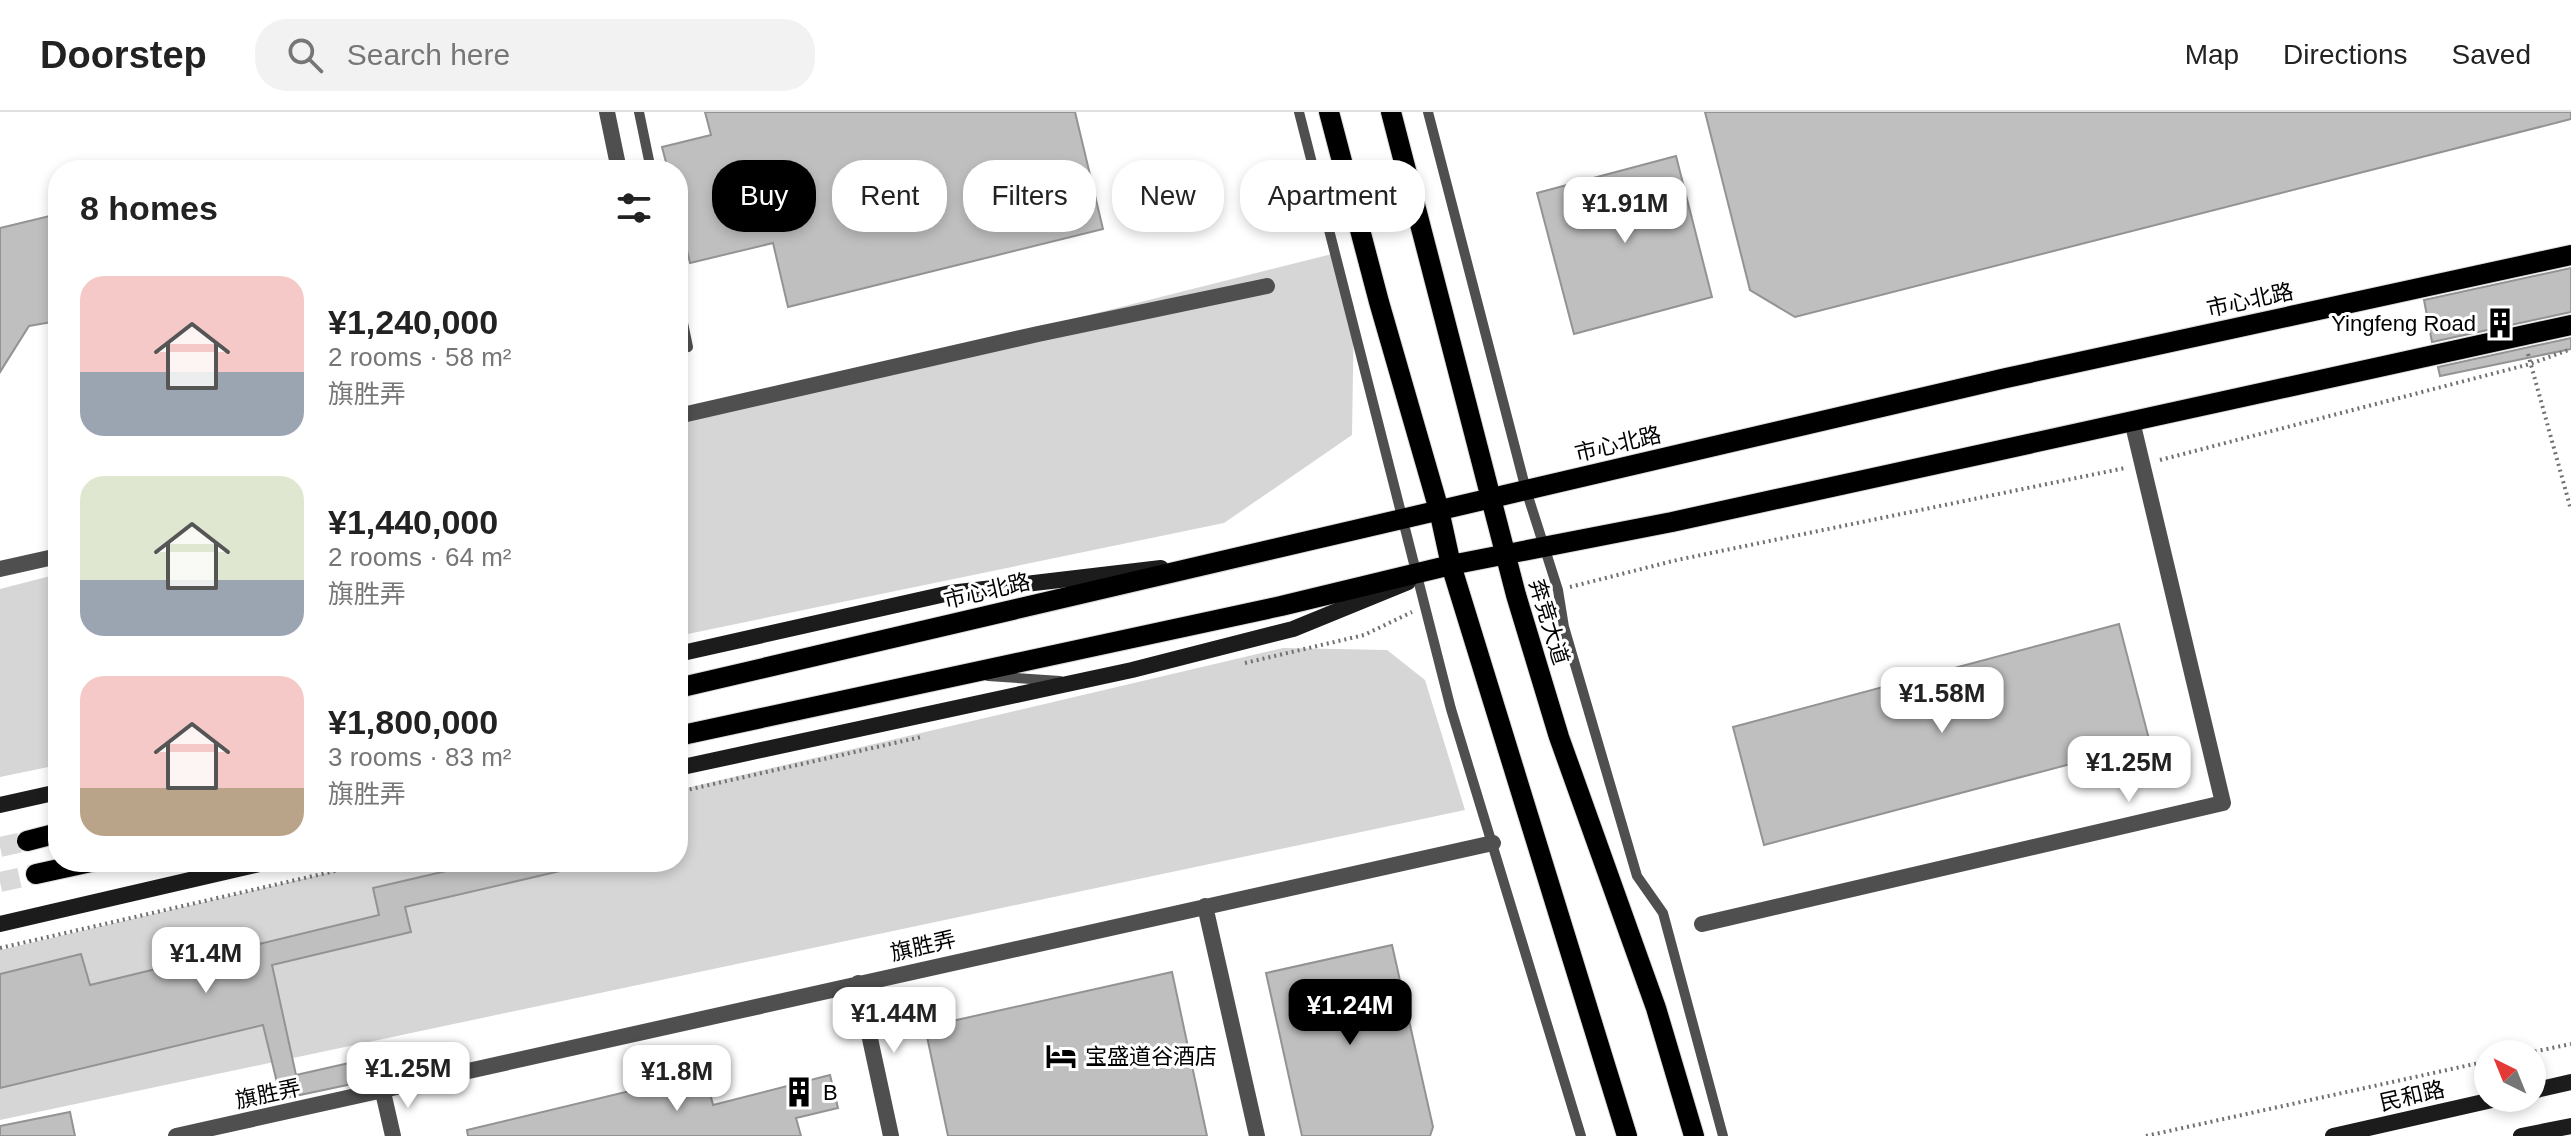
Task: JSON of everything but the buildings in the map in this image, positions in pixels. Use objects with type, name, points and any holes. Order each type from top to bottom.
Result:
[{"type":"main road","points":[[1329,112],[1379,302],[1439,510],[1451,565],[1627,1136]]},
{"type":"main road","name":"奔竞大道","points":[[1391,112],[1504,554],[1559,737],[1656,1008],[1694,1136]]},
{"type":"main road","name":"市心北路","points":[[688,686],[2006,378],[2569,254]]},
{"type":"main road","points":[[688,734],[1266,609],[1451,565],[1672,522],[2571,325]]},
{"type":"main road","points":[[688,652],[950,593],[1230,559]]},
{"type":"main road","points":[[688,766],[1075,682],[1293,629],[1418,575]]},
{"type":"main road","points":[[0,805],[48,794]]},
{"type":"main road","points":[[27,841],[48,836]]},
{"type":"main road","points":[[36,874],[48,871]]},
{"type":"main road","points":[[0,924],[225,872]]},
{"type":"main road","points":[[2546,1088],[2571,1082]]},
{"type":"main road","name":"民和路","points":[[2333,1136],[2474,1104]]},
{"type":"main road","points":[[2521,1136],[2571,1126]]},
{"type":"street","points":[[607,112],[617,160]]},
{"type":"street","points":[[688,414],[1038,334],[1267,286]]},
{"type":"street","points":[[1702,924],[2223,803],[2132,421]]},
{"type":"street","points":[[0,569],[48,558]]},
{"type":"street","name":"旗胜弄","points":[[176,1136],[1493,843]]},
{"type":"street","points":[[1205,906],[1257,1136]]},
{"type":"street","points":[[858,983],[891,1136]]},
{"type":"street","points":[[383,1092],[393,1136]]},
{"type":"lane","points":[[639,112],[649,160]]},
{"type":"lane","points":[[1299,112],[1451,709],[1581,1136]]},
{"type":"lane","points":[[1428,112],[1526,490],[1558,590],[1564,627],[1637,876],[1663,913],[1723,1136]]},
{"type":"lane","points":[[966,674],[1075,682]]},
{"type":"path","points":[[2523,336],[2571,510]]},
{"type":"path","points":[[1558,590],[1677,560],[2142,465],[2530,364],[2571,349]]},
{"type":"path","points":[[0,948],[331,872]]},
{"type":"path","points":[[2546,1049],[2571,1044]]},
{"type":"path","points":[[2146,1136],[2474,1064]]},
{"type":"shaded area","points":[[1336,253],[1354,307],[1352,435],[1224,523],[688,634],[688,415]]},
{"type":"shaded area","points":[[48,577],[48,767],[0,777],[0,589]]},
{"type":"shaded area","points":[[1283,648],[1387,650],[1425,680],[1465,810],[0,1120],[0,950],[332,872],[688,872],[688,788]]},
{"type":"tunnel","points":[[0,847],[27,841]]},
{"type":"tunnel","points":[[0,882],[36,874]]},
{"type":"place","name":"Yingfeng Road","points":[[2500,323]]},
{"type":"place","name":"宝盛道谷酒店","points":[[1061,1056]]},
{"type":"place","name":"B","points":[[799,1092]]}]
